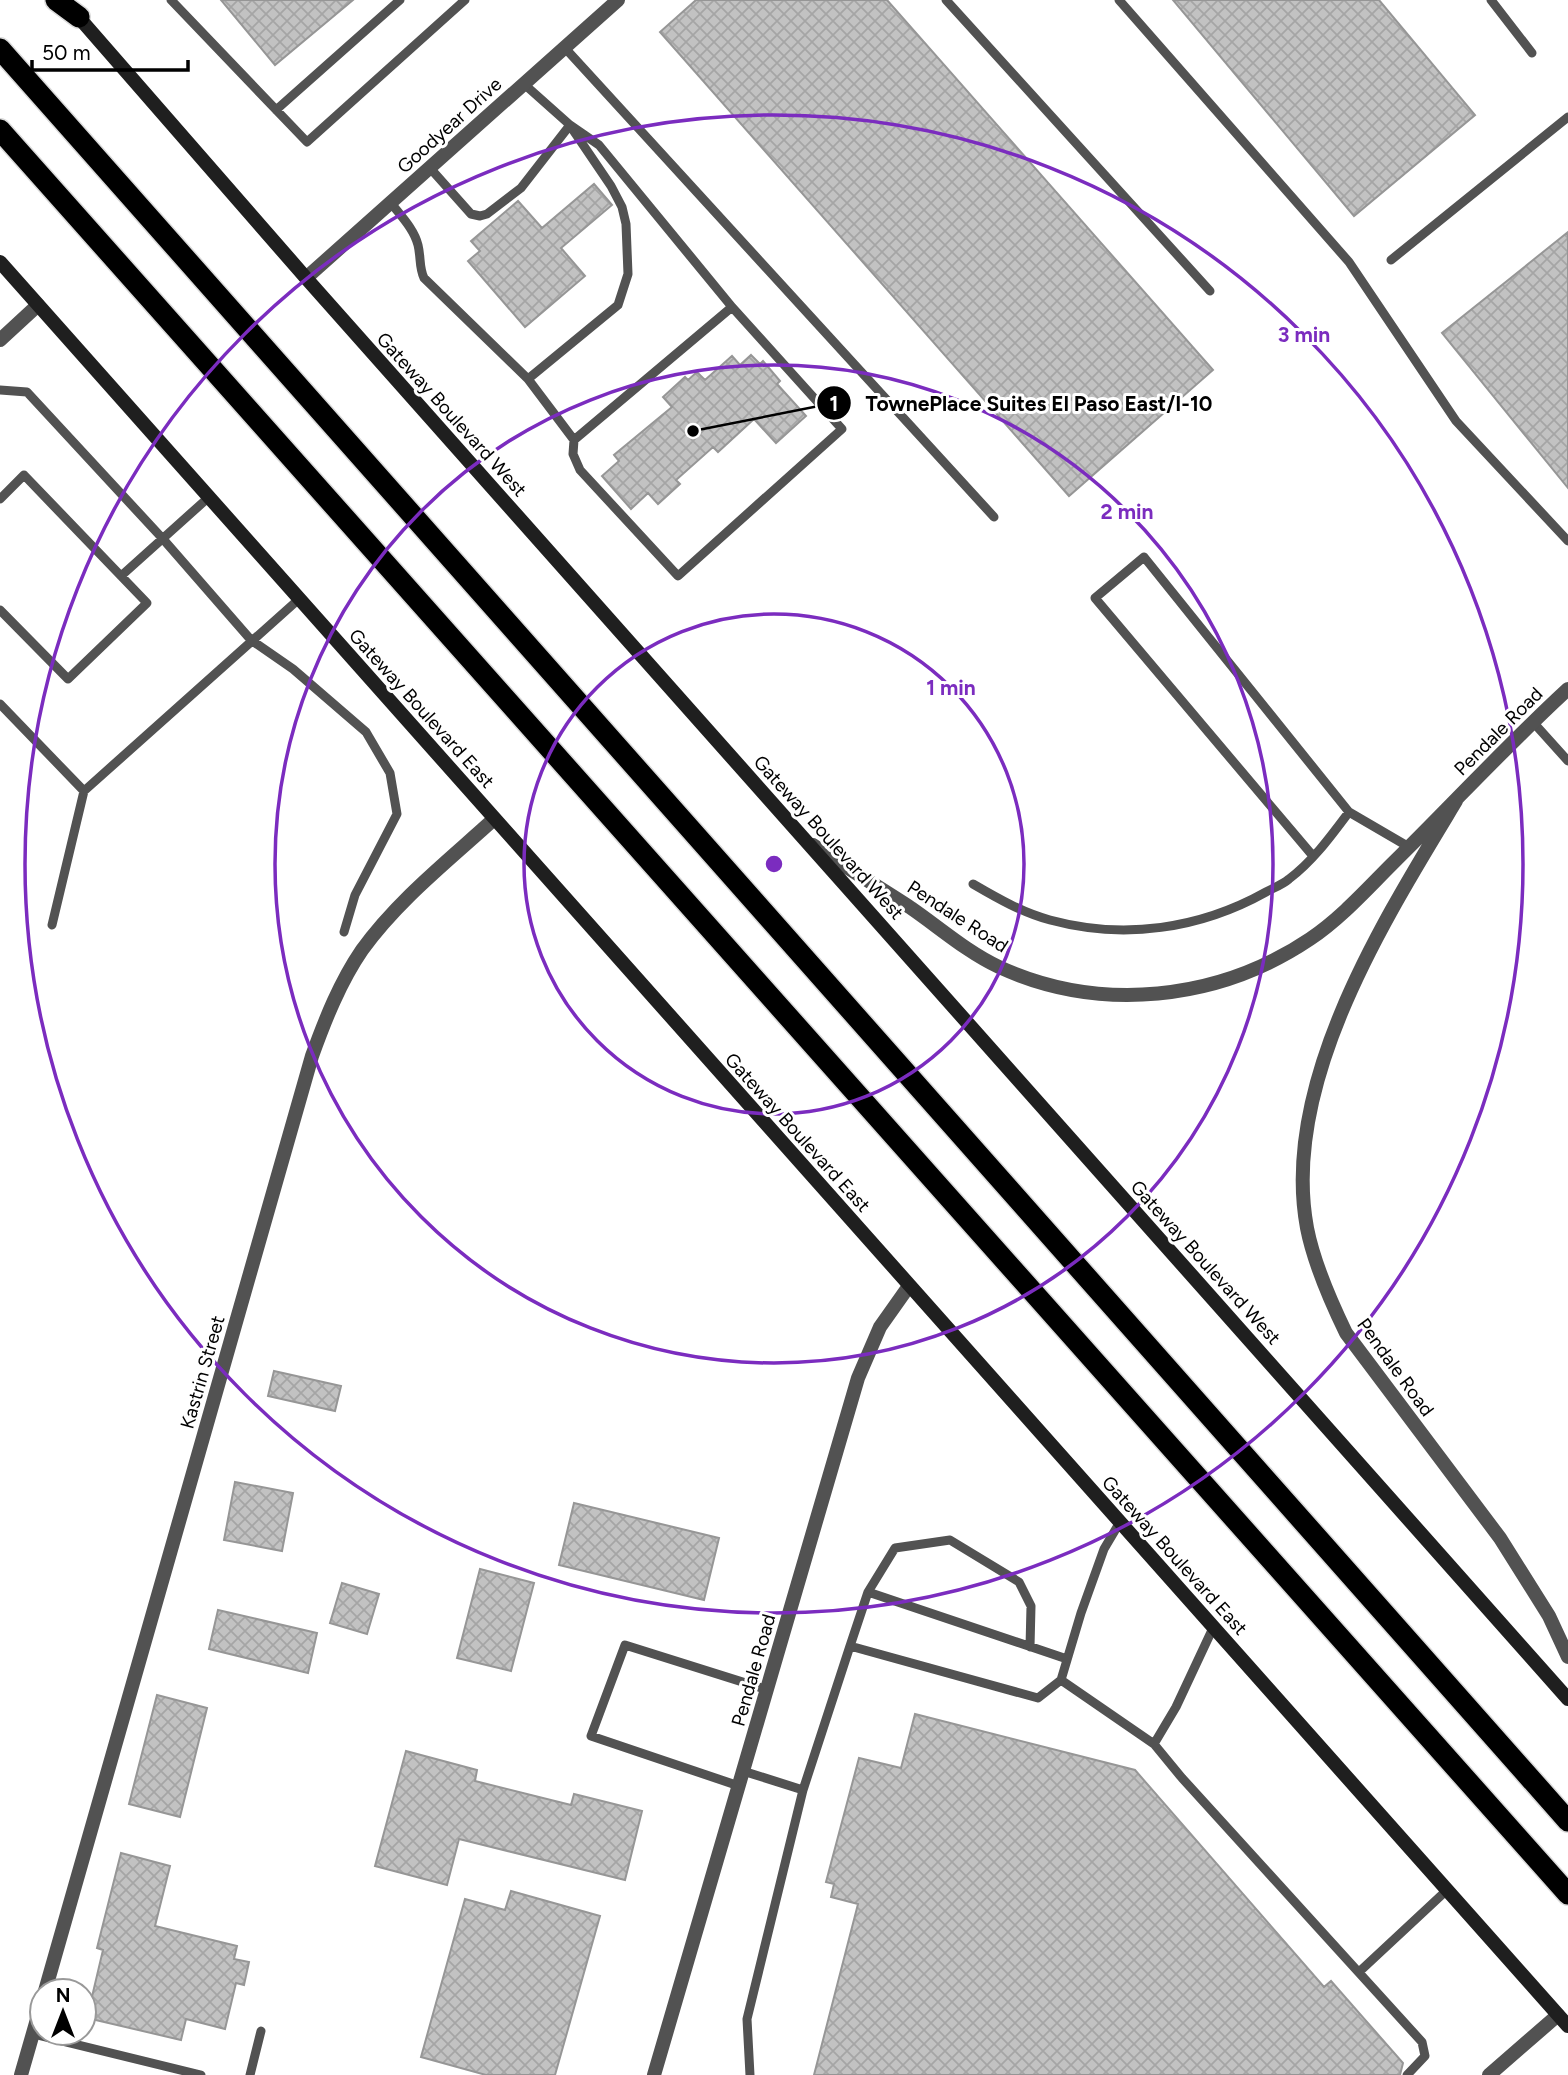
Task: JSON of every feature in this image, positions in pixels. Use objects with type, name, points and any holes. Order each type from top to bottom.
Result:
[{"type":"highway","points":[[56,0],[79,17]]},
{"type":"highway","points":[[0,50],[1568,1821]]},
{"type":"highway","points":[[0,130],[1568,1894]]},
{"type":"main road","name":"Gateway Boulevard West","points":[[63,0],[306,278],[1568,1699]]},
{"type":"main road","name":"Gateway Boulevard East","points":[[0,262],[1563,2021]]},
{"type":"street","name":"Goodyear Drive","points":[[306,278],[618,0]]},
{"type":"street","points":[[0,340],[38,305]]},
{"type":"street","name":"Pendale Road","points":[[806,840],[996,966],[1046,985],[1100,995],[1128,996],[1208,986],[1236,978],[1278,958],[1310,939],[1337,918],[1456,801],[1532,721],[1568,689]]},
{"type":"street","name":"Pendale Road","points":[[1456,801],[1393,905],[1369,952],[1328,1049],[1307,1125],[1304,1148],[1307,1229],[1329,1298],[1346,1333],[1500,1538],[1549,1616],[1568,1657]]},
{"type":"street","name":"Kastrin Street","points":[[49,1977],[321,1029],[347,975],[363,950],[398,908],[495,819]]},
{"type":"street","name":"Pendale Road","points":[[653,2075],[858,1378],[880,1327],[909,1286]]},
{"type":"street","points":[[1489,2075],[1563,2021]]},
{"type":"street","points":[[21,2075],[29,2047]]},
{"type":"lane","points":[[171,0],[307,142],[466,0]]},
{"type":"lane","points":[[276,110],[400,0]]},
{"type":"lane","points":[[946,0],[1210,292]]},
{"type":"lane","points":[[1119,0],[1349,262],[1456,421],[1568,541]]},
{"type":"lane","points":[[1491,0],[1532,53]]},
{"type":"lane","points":[[565,48],[994,517]]},
{"type":"lane","points":[[391,203],[416,239],[424,278],[528,379],[574,439],[573,454],[580,470],[678,576],[842,429],[732,307],[598,145],[570,125],[524,84]]},
{"type":"lane","points":[[1391,260],[1568,117]]},
{"type":"lane","points":[[430,168],[471,214],[480,216],[521,188],[570,125]]},
{"type":"lane","points":[[528,379],[618,305],[628,274],[626,224],[622,207],[570,125]]},
{"type":"lane","points":[[574,439],[732,307]]},
{"type":"lane","points":[[0,390],[27,393],[163,539],[251,640],[293,669],[366,732],[390,773],[397,814],[355,895],[344,932]]},
{"type":"lane","points":[[0,499],[24,475],[147,603],[68,679],[0,610]]},
{"type":"lane","points":[[121,576],[209,497]]},
{"type":"lane","points":[[1313,856],[1095,598],[1144,557],[1349,812],[1409,847]]},
{"type":"lane","points":[[52,925],[84,791],[299,599]]},
{"type":"lane","points":[[0,704],[84,791]]},
{"type":"lane","points":[[1532,721],[1568,761]]},
{"type":"lane","points":[[973,884],[1005,903],[1048,920],[1090,929],[1153,929],[1201,921],[1243,905],[1289,880],[1313,856],[1349,812]]},
{"type":"lane","points":[[850,1646],[1038,1698],[1061,1680],[1104,1549],[1120,1522]]},
{"type":"lane","points":[[750,2075],[747,2020],[803,1790],[867,1592],[895,1548],[950,1540],[1019,1582],[1031,1606],[1030,1647]]},
{"type":"lane","points":[[867,1592],[1067,1659]]},
{"type":"lane","points":[[1154,1744],[1213,1628]]},
{"type":"lane","points":[[768,1689],[625,1645],[592,1736],[741,1779],[803,1790]]},
{"type":"lane","points":[[1061,1680],[1154,1744],[1422,2042],[1425,2056],[1407,2075]]},
{"type":"lane","points":[[1359,1972],[1447,1891]]},
{"type":"lane","points":[[250,2075],[261,2031]]},
{"type":"lane","points":[[86,2047],[201,2075]]},
{"type":"building","points":[[221,0],[353,0],[275,65]]},
{"type":"building","points":[[696,0],[887,0],[1213,370],[1069,496],[660,32]]},
{"type":"building","points":[[1173,0],[1379,0],[1475,115],[1354,216]]},
{"type":"building","points":[[594,184],[612,205],[561,248],[585,276],[525,327],[468,261],[480,251],[471,241],[518,201],[542,228]]},
{"type":"building","points":[[1568,232],[1568,488],[1442,333]]},
{"type":"building","points":[[751,355],[760,364],[763,361],[780,381],[777,384],[806,416],[776,443],[754,419],[718,452],[713,447],[676,480],[680,484],[658,504],[648,493],[631,509],[602,476],[619,461],[614,455],[672,407],[663,397],[685,377],[688,380],[697,372],[705,380],[732,356],[740,365]]},
{"type":"building","points":[[274,1371],[341,1386],[335,1411],[268,1396]]},
{"type":"building","points":[[235,1482],[293,1493],[282,1551],[224,1540]]},
{"type":"building","points":[[574,1503],[719,1538],[704,1600],[559,1565]]},
{"type":"building","points":[[480,1569],[534,1583],[511,1671],[457,1658]]},
{"type":"building","points":[[342,1583],[379,1594],[367,1634],[330,1623]]},
{"type":"building","points":[[218,1610],[317,1633],[308,1673],[209,1649]]},
{"type":"building","points":[[157,1695],[207,1708],[180,1817],[129,1804]]},
{"type":"building","points":[[915,1714],[1135,1770],[1324,1987],[1331,1981],[1403,2063],[1400,2075],[814,2075],[858,1904],[831,1897],[834,1884],[826,1882],[859,1758],[901,1768]]},
{"type":"building","points":[[406,1751],[477,1770],[475,1781],[571,1805],[574,1794],[642,1811],[625,1880],[459,1839],[447,1885],[375,1866]]},
{"type":"building","points":[[121,1853],[170,1866],[155,1926],[237,1946],[234,1959],[249,1962],[244,1985],[236,1983],[225,2029],[186,2019],[181,2040],[98,2021],[97,1977],[103,1950],[97,1948]]},
{"type":"building","points":[[511,1891],[600,1916],[555,2075],[486,2075],[421,2057],[465,1899],[505,1910]]},
{"type":"place","name":"TownePlace Suites El Paso East/I-10","points":[[693,431]]}]
